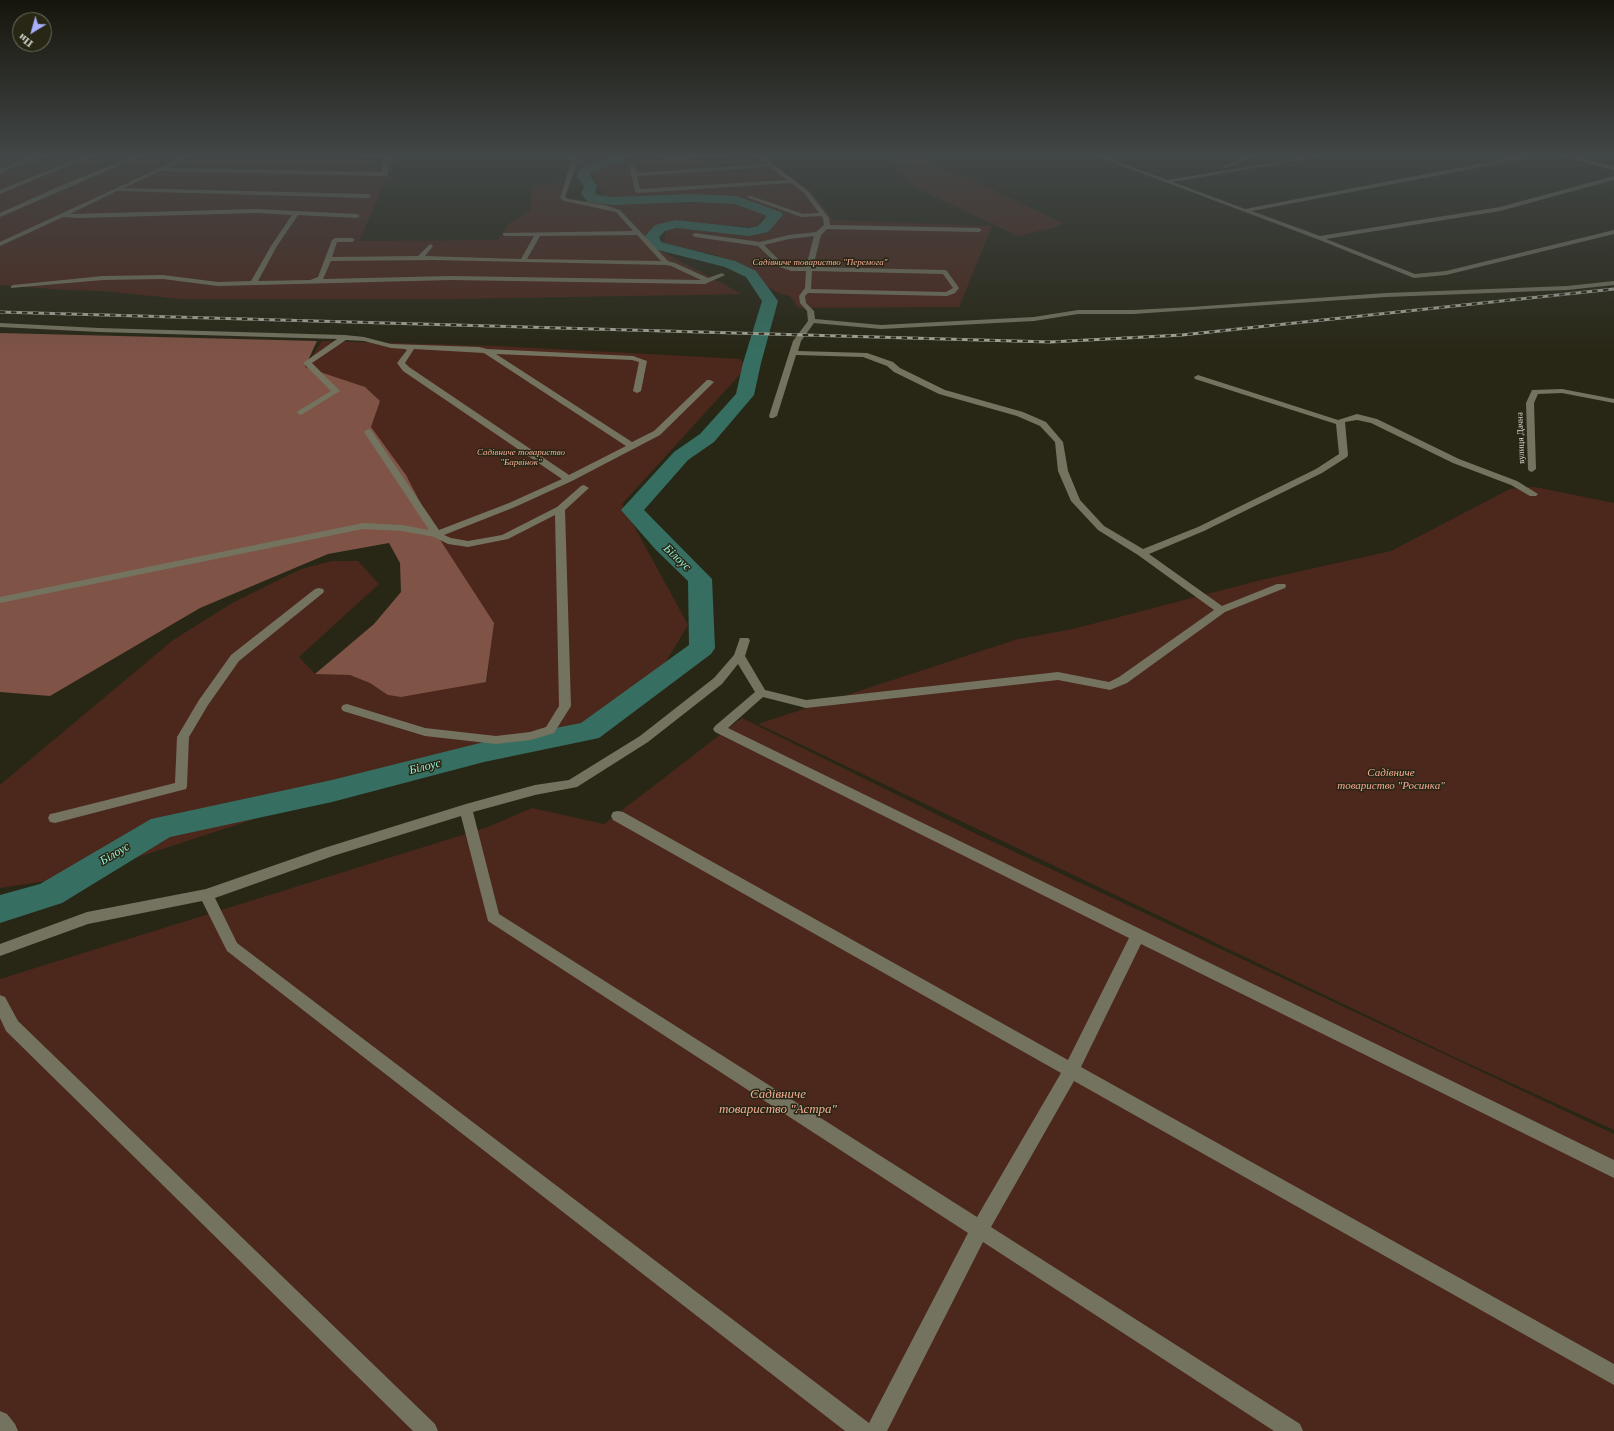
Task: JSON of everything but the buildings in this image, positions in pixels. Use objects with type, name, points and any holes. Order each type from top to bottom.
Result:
[{"type":"street","points":[[0,244],[48,222]]},
{"type":"street","points":[[253,284],[274,246],[290,222]]},
{"type":"street","points":[[628,222],[666,263]]},
{"type":"street","points":[[826,222],[826,227]]},
{"type":"street","points":[[1276,222],[1414,276],[1446,273],[1614,232]]},
{"type":"street","points":[[1319,238],[1420,222]]},
{"type":"street","points":[[773,416],[797,341],[812,320],[810,311],[803,303],[802,296],[808,288],[809,270],[818,234],[826,227],[979,230]]},
{"type":"street","points":[[505,234],[638,233]]},
{"type":"street","points":[[523,261],[538,234]]},
{"type":"street","points":[[695,235],[760,244],[789,237],[818,234]]},
{"type":"street","points":[[309,282],[321,278],[335,240],[352,240]]},
{"type":"street","points":[[760,244],[782,266],[791,269],[945,272],[956,288],[953,292],[947,294],[806,291]]},
{"type":"street","points":[[420,258],[430,246]]},
{"type":"street","points":[[328,259],[420,258],[666,263],[672,264],[708,281]]},
{"type":"street","points":[[13,287],[103,278],[163,277],[218,284],[253,284],[451,278],[708,281],[722,275]]},
{"type":"street","points":[[812,320],[833,324],[889,327],[1034,319],[1078,312],[1176,310],[1265,305],[1386,295],[1567,288],[1614,284]]},
{"type":"street","points":[[0,325],[99,330],[345,337],[364,339],[390,346],[633,358],[643,361],[637,390]]},
{"type":"street","points":[[301,414],[336,391],[307,363],[345,337]]},
{"type":"street","points":[[406,346],[411,350],[401,363],[406,369],[569,480]]},
{"type":"street","points":[[485,351],[632,446]]},
{"type":"street","points":[[793,353],[864,355],[890,364],[897,370],[942,392],[1020,414],[1043,424],[1059,442],[1063,471],[1076,501],[1101,528],[1142,553],[1221,610]]},
{"type":"street","points":[[1198,377],[1340,423]]},
{"type":"street","points":[[437,536],[445,530],[512,505],[569,480],[657,433],[710,382]]},
{"type":"street","name":"вулиця Дачна","points":[[1532,469],[1530,403],[1535,392],[1562,391],[1614,401]]},
{"type":"street","points":[[1340,423],[1342,420],[1357,416],[1374,421],[1456,460],[1514,483],[1533,494]]},
{"type":"street","points":[[1142,553],[1201,529],[1275,494],[1319,471],[1344,455],[1340,423]]},
{"type":"street","points":[[368,432],[437,536]]},
{"type":"street","points":[[0,600],[363,526],[402,528],[437,536],[448,541],[468,544],[505,537],[560,509],[584,488]]},
{"type":"street","points":[[347,708],[425,732],[496,740],[531,736],[550,730],[565,706],[560,509]]},
{"type":"street","points":[[739,656],[761,693],[806,704],[1058,676],[1110,686],[1123,680],[1221,610],[1281,586]]},
{"type":"street","points":[[54,818],[181,786],[183,737],[203,703],[235,658],[318,591]]},
{"type":"street","points":[[0,950],[87,918],[206,895],[329,852],[466,809],[535,790],[572,784],[644,739],[718,681],[739,656],[744,640]]},
{"type":"street","points":[[761,693],[719,729],[1614,1169]]},
{"type":"street","points":[[466,809],[493,917],[1293,1431]]},
{"type":"street","points":[[618,816],[1614,1375]]},
{"type":"street","points":[[206,895],[232,947],[862,1431]]},
{"type":"street","points":[[876,1431],[980,1229],[1071,1071],[1138,935]]},
{"type":"street","points":[[0,1002],[12,1026],[428,1431]]},
{"type":"street","points":[[0,1421],[8,1431]]},
{"type":"green space","points":[[0,222],[367,222],[359,241],[498,240],[508,224],[512,222],[759,222],[757,227],[672,222],[646,233],[652,246],[742,294],[457,299],[180,299],[103,291],[65,290],[0,285]]},
{"type":"green space","name":"Садівниче товариство \"Перемога\"","points":[[764,222],[880,222],[992,226],[959,307],[798,308],[790,296],[778,293],[716,255],[664,243],[666,231],[673,228],[765,234]]},
{"type":"green space","points":[[988,222],[1062,223],[1056,227],[1018,236]]},
{"type":"green space","name":"Садівниче товариство \"Барвінок\"","points":[[322,341],[497,346],[741,359],[745,369],[622,504],[688,625],[649,690],[585,728],[550,730],[496,740],[80,876],[0,888],[0,785],[173,640],[234,602],[301,569],[332,561],[358,561],[379,584],[299,657],[315,674],[352,674],[400,692],[487,681],[492,623],[305,367]]},
{"type":"green space","name":"Садівниче товариство \"Росинка\"","points":[[1535,487],[1614,503],[1614,1130],[1454,1057],[758,724],[1018,639],[1073,629],[1261,580],[1391,551],[1510,489]]},
{"type":"green space","name":"Садівниче товариство \"Астра\"","points":[[742,718],[968,830],[1614,1134],[1614,1431],[0,1431],[0,979],[488,827],[532,808],[604,824]]},
{"type":"shaded area","points":[[0,333],[317,341],[305,367],[365,387],[380,401],[371,427],[406,475],[437,535],[494,623],[486,682],[401,697],[388,695],[370,683],[350,675],[315,674],[374,624],[401,592],[400,563],[389,543],[328,554],[200,608],[50,696],[0,692]]},
{"type":"waterway","name":"Білоус","points":[[0,909],[50,894],[162,827],[332,791],[484,752],[589,731],[702,648],[700,579],[664,545],[632,510],[681,456],[707,438],[745,395],[752,363],[770,301],[751,274],[730,264],[655,245],[652,236],[660,228],[676,224],[749,232],[763,229],[770,222]]},
{"type":"railway","points":[[0,312],[1050,342],[1182,335],[1614,289]]}]
